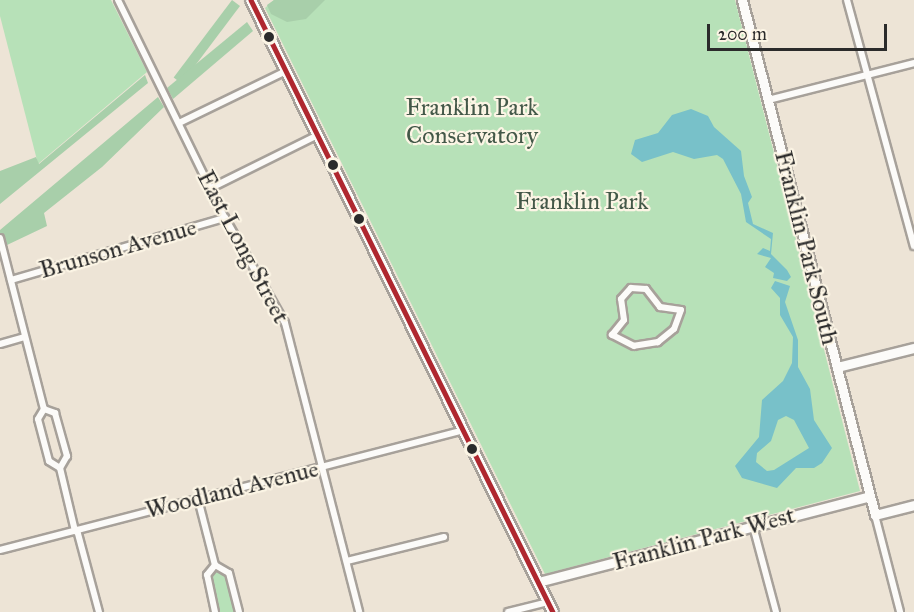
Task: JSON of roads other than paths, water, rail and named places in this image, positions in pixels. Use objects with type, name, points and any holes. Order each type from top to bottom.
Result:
[{"type":"main road","points":[[251,0],[550,607]]},
{"type":"street","name":"East Long Street","points":[[118,0],[225,218],[285,323],[360,612]]},
{"type":"street","name":"Franklin Park South","points":[[742,0],[875,515]]},
{"type":"street","points":[[847,0],[914,246]]},
{"type":"street","points":[[768,100],[914,63]]},
{"type":"street","points":[[178,123],[286,71]]},
{"type":"street","name":"Brunson Avenue","points":[[211,188],[318,135]]},
{"type":"street","name":"Brunson Avenue","points":[[10,280],[225,218]]},
{"type":"street","points":[[0,238],[44,409],[38,419],[49,461],[60,468],[99,612]]},
{"type":"street","points":[[631,288],[646,289],[660,307],[681,310],[674,329],[652,344],[629,345],[612,335],[624,320],[621,299],[631,288]]},
{"type":"street","points":[[0,344],[25,337]]},
{"type":"street","points":[[837,367],[914,348]]},
{"type":"street","points":[[44,409],[53,411],[56,416],[67,459],[60,468]]},
{"type":"street","name":"Woodland Avenue","points":[[0,550],[463,430]]},
{"type":"street","name":"Franklin Park West","points":[[538,582],[870,496]]},
{"type":"street","points":[[198,499],[215,565],[229,573],[239,612]]},
{"type":"street","points":[[900,612],[875,515],[914,505]]},
{"type":"street","points":[[753,526],[776,612]]},
{"type":"street","points":[[347,561],[444,537]]},
{"type":"street","points":[[215,565],[207,575],[215,612]]},
{"type":"street","points":[[508,612],[550,607]]},
{"type":"water","points":[[691,109],[708,116],[714,127],[741,151],[744,176],[752,197],[748,203],[753,224],[773,233],[771,254],[787,270],[791,277],[787,281],[773,278],[774,273],[765,267],[771,258],[757,254],[763,248],[770,251],[771,239],[746,222],[741,194],[723,159],[717,155],[694,159],[673,152],[642,162],[631,154],[635,140],[658,133],[672,115]]},
{"type":"water","points":[[775,281],[790,286],[785,302],[798,340],[798,367],[810,389],[814,420],[832,448],[822,463],[814,468],[796,468],[777,488],[742,478],[735,466],[759,437],[762,400],[783,381],[792,363],[793,337],[780,315],[780,298],[771,288]],"holes":[[[786,416],[794,420],[809,448],[774,470],[767,471],[756,462],[757,453],[771,441],[778,420]]]},
{"type":"park label","name":"Franklin Park Conservatory","points":[[472,122]]},
{"type":"park label","name":"Franklin Park","points":[[582,202]]}]
